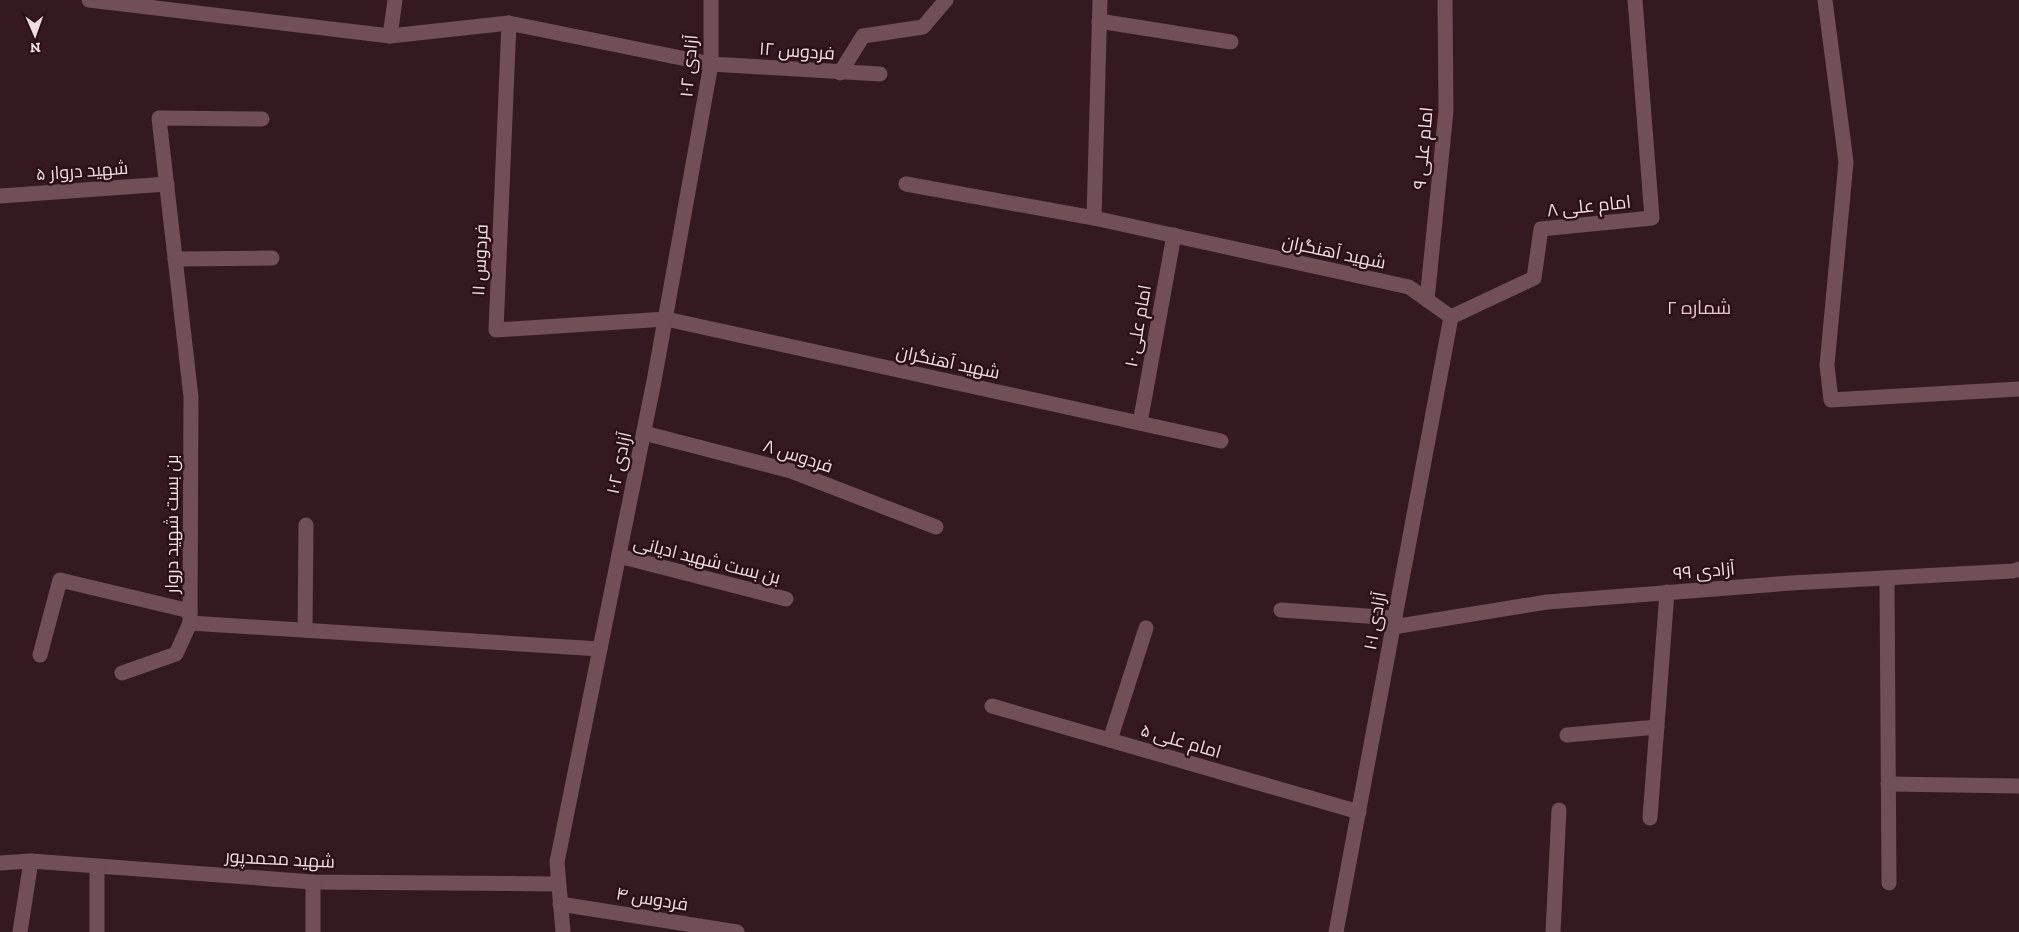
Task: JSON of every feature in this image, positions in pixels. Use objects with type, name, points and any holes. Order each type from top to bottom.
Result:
[{"type":"street","name":"فردوس ۱۲","points":[[89,0],[390,36],[509,23],[712,64],[880,74]]},
{"type":"street","points":[[390,36],[394,0]]},
{"type":"street","name":"آزادی ۱۰۲","points":[[562,932],[557,862],[644,433],[712,64],[711,0]]},
{"type":"street","points":[[840,73],[863,36],[923,27],[946,0]]},
{"type":"street","points":[[1094,218],[1100,0]]},
{"type":"street","name":"امام علی ۹","points":[[1427,300],[1446,111],[1445,0]]},
{"type":"street","name":"امام علی ۸","points":[[1451,316],[1534,278],[1541,229],[1652,218],[1635,0]]},
{"type":"street","points":[[1825,0],[1846,162],[1827,365],[1831,400],[2019,389]]},
{"type":"street","points":[[1099,22],[1231,42]]},
{"type":"street","name":"فردوس ۱۱","points":[[509,23],[496,330],[666,318]]},
{"type":"street","name":"بن بست شهید دروار","points":[[190,617],[191,397],[159,118],[262,119]]},
{"type":"street","name":"شهید دروار ۵","points":[[0,196],[167,184]]},
{"type":"street","name":"شهید آهنگران","points":[[906,184],[1094,218],[1409,288],[1451,316]]},
{"type":"street","name":"امام علی ۱۰","points":[[1140,423],[1174,235]]},
{"type":"street","points":[[175,260],[272,258]]},
{"type":"street","name":"آزادی ۱۰۱","points":[[1336,932],[1451,316]]},
{"type":"street","name":"شهید آهنگران","points":[[666,318],[1221,441]]},
{"type":"street","name":"فردوس ۸","points":[[644,433],[790,471],[936,527]]},
{"type":"street","points":[[305,630],[306,525]]},
{"type":"street","name":"بن بست شهید ادیانی","points":[[619,556],[786,599]]},
{"type":"street","name":"آزادی ٩٩","points":[[1281,610],[1394,623],[1547,602],[1791,582],[2012,571],[2019,569]]},
{"type":"street","points":[[1887,578],[1889,883]]},
{"type":"street","points":[[40,655],[60,580],[190,617],[305,630],[600,648]]},
{"type":"street","points":[[1650,818],[1667,592]]},
{"type":"street","points":[[122,673],[176,654],[190,617]]},
{"type":"street","points":[[1110,740],[1146,628]]},
{"type":"street","name":"امام علی ۵","points":[[992,706],[1359,812]]},
{"type":"street","points":[[1567,735],[1657,728]]},
{"type":"street","points":[[1888,784],[2019,786]]},
{"type":"street","points":[[1553,932],[1559,810]]},
{"type":"street","points":[[20,932],[31,861]]},
{"type":"street","name":"شهید محمدپور","points":[[0,863],[31,861],[313,882],[558,884]]},
{"type":"street","points":[[97,866],[97,932]]},
{"type":"street","points":[[313,882],[313,932]]},
{"type":"street","name":"فردوس ۴","points":[[560,904],[737,932]]},
{"type":"district","name":"شماره ۲","points":[[1699,307]]}]
